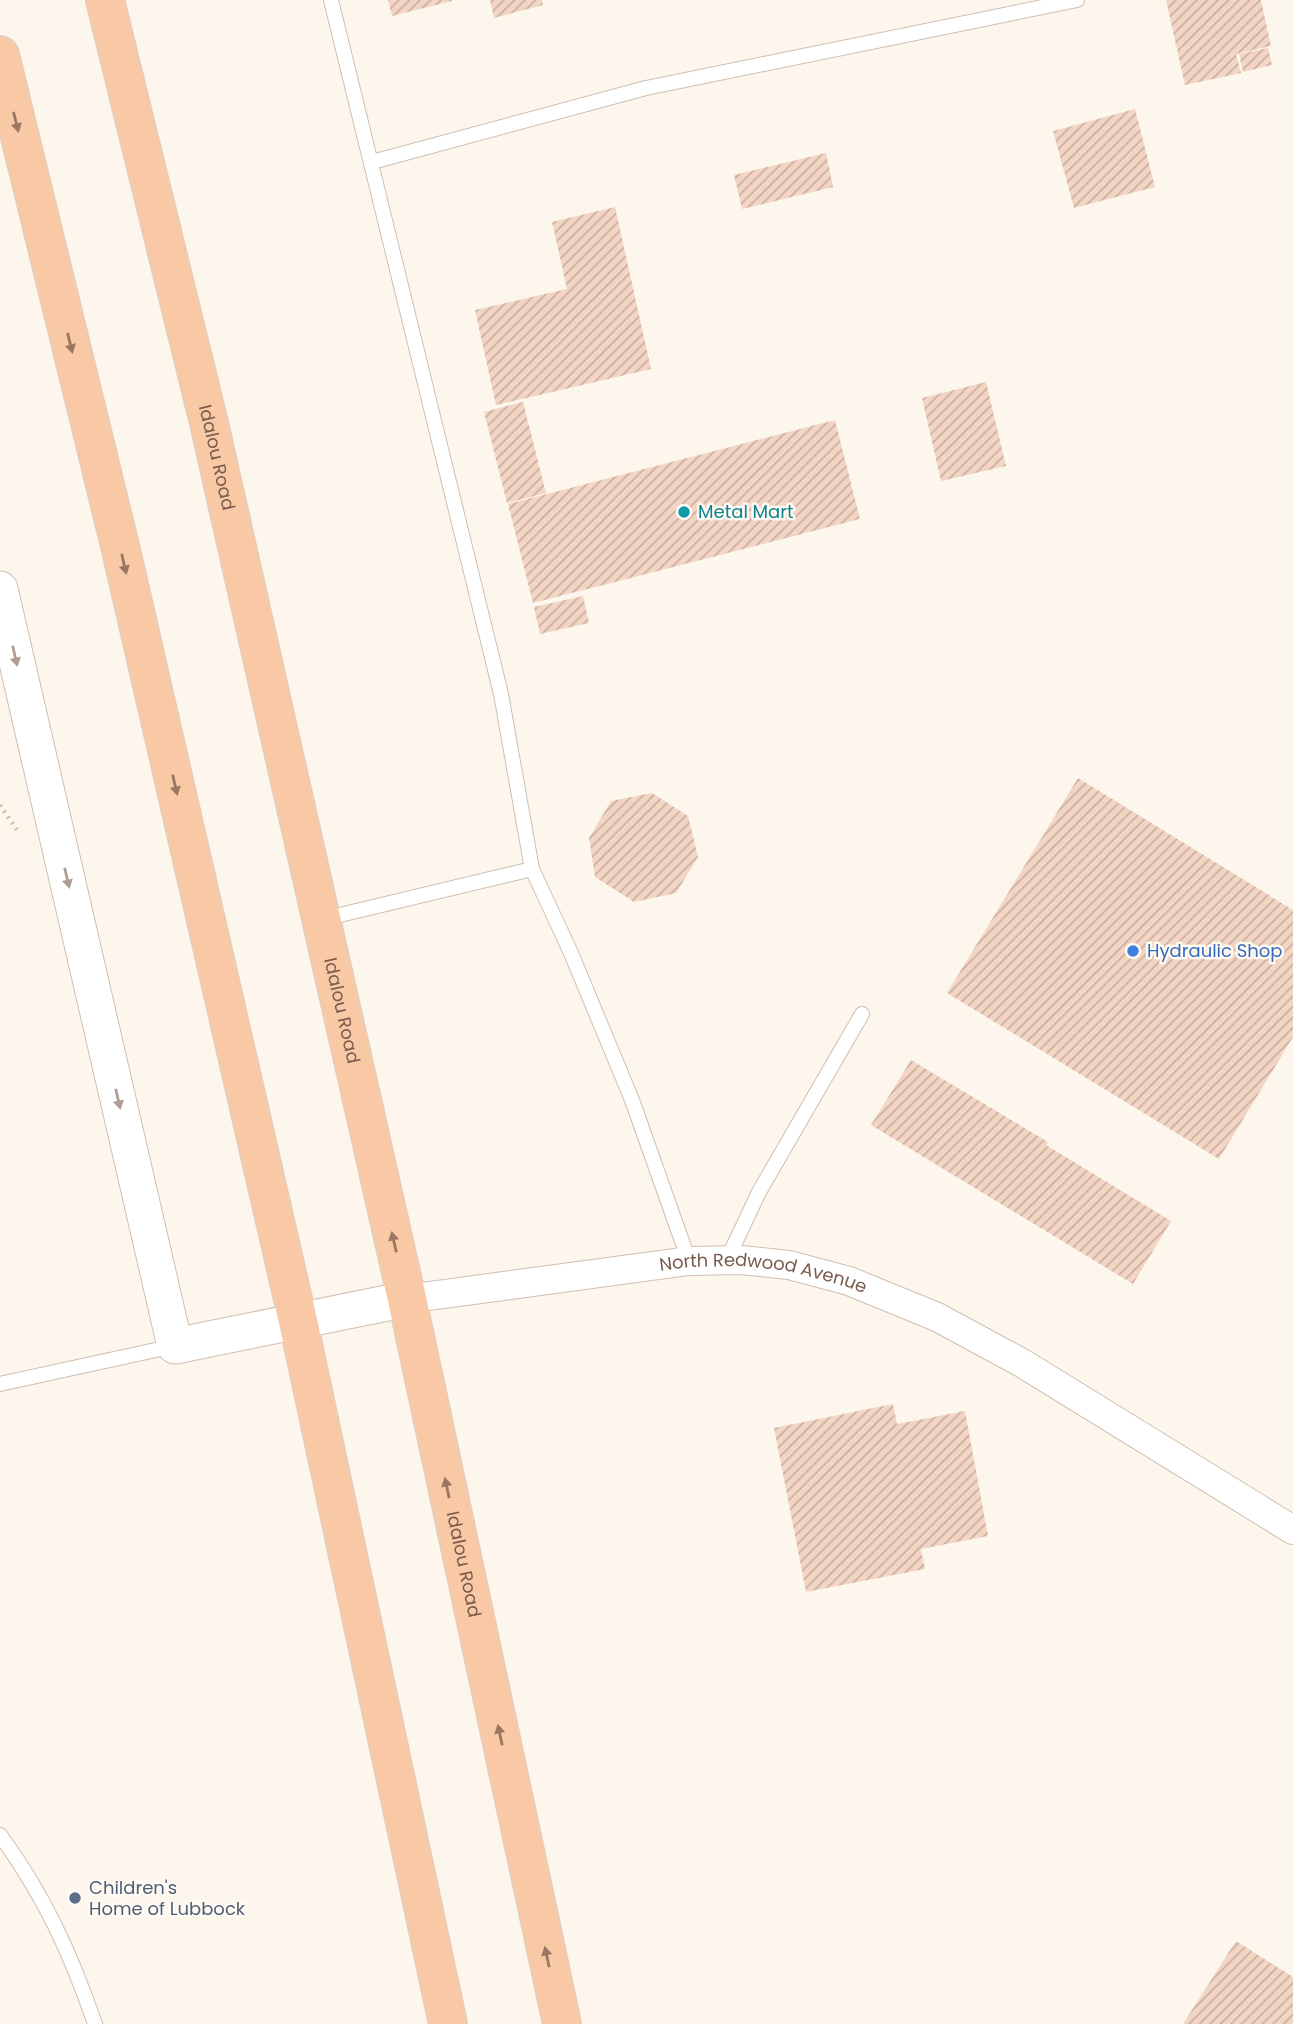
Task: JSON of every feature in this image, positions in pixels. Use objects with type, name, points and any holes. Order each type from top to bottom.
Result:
[{"type":"highway","name":"Idalou Road","points":[[109,3],[209,423],[407,1298],[562,2024]]},
{"type":"highway","points":[[0,55],[118,536],[298,1321],[448,2024]]},
{"type":"street","points":[[0,589],[176,1346]]},
{"type":"street","name":"North Redwood Avenue","points":[[176,1346],[407,1298],[689,1261],[727,1260],[789,1265],[849,1281],[937,1317],[1044,1376],[1293,1530]]},
{"type":"lane","points":[[331,0],[500,694],[532,869],[571,953],[632,1100],[689,1261]]},
{"type":"lane","points":[[372,162],[646,88],[1077,0]]},
{"type":"lane","points":[[321,919],[532,869]]},
{"type":"lane","points":[[727,1260],[759,1192],[862,1014]]},
{"type":"lane","points":[[0,1384],[176,1346]]},
{"type":"lane","points":[[0,1835],[44,1902],[64,1942],[95,2024]]},
{"type":"building","points":[[388,0],[452,0],[452,1],[392,16]]},
{"type":"building","points":[[490,0],[542,0],[543,5],[494,18]]},
{"type":"building","points":[[1166,0],[1261,0],[1271,46],[1236,54],[1241,73],[1185,85]]},
{"type":"building","points":[[1268,48],[1272,65],[1243,72],[1239,54]]},
{"type":"building","points":[[1135,109],[1155,187],[1074,208],[1053,131]]},
{"type":"building","points":[[826,153],[833,187],[742,209],[734,175]]},
{"type":"building","points":[[615,207],[651,369],[496,405],[475,310],[567,289],[552,222]]},
{"type":"building","points":[[986,382],[1006,466],[941,481],[922,398]]},
{"type":"building","points":[[523,402],[546,493],[507,503],[484,412]]},
{"type":"building","name":"Metal Mart","points":[[835,420],[860,519],[533,603],[508,504]]},
{"type":"building","points":[[583,596],[589,623],[540,634],[534,607]]},
{"type":"building","name":"Hydraulic Shop","points":[[1078,778],[1293,910],[1293,1037],[1219,1159],[947,993]]},
{"type":"building","points":[[652,793],[688,816],[698,857],[676,893],[634,902],[595,877],[589,838],[611,801]]},
{"type":"building","points":[[911,1060],[1048,1142],[1046,1145],[1171,1221],[1133,1284],[871,1125]]},
{"type":"building","points":[[893,1404],[897,1424],[965,1411],[988,1536],[921,1549],[925,1569],[806,1592],[774,1428]]},
{"type":"building","points":[[1236,1941],[1293,1977],[1293,2024],[1183,2024]]},
{"type":"place","name":"Metal Mart","points":[[684,512]]},
{"type":"place","name":"Hydraulic Shop","points":[[1133,951]]},
{"type":"place","name":"Children's Home of Lubbock","points":[[75,1898]]}]
